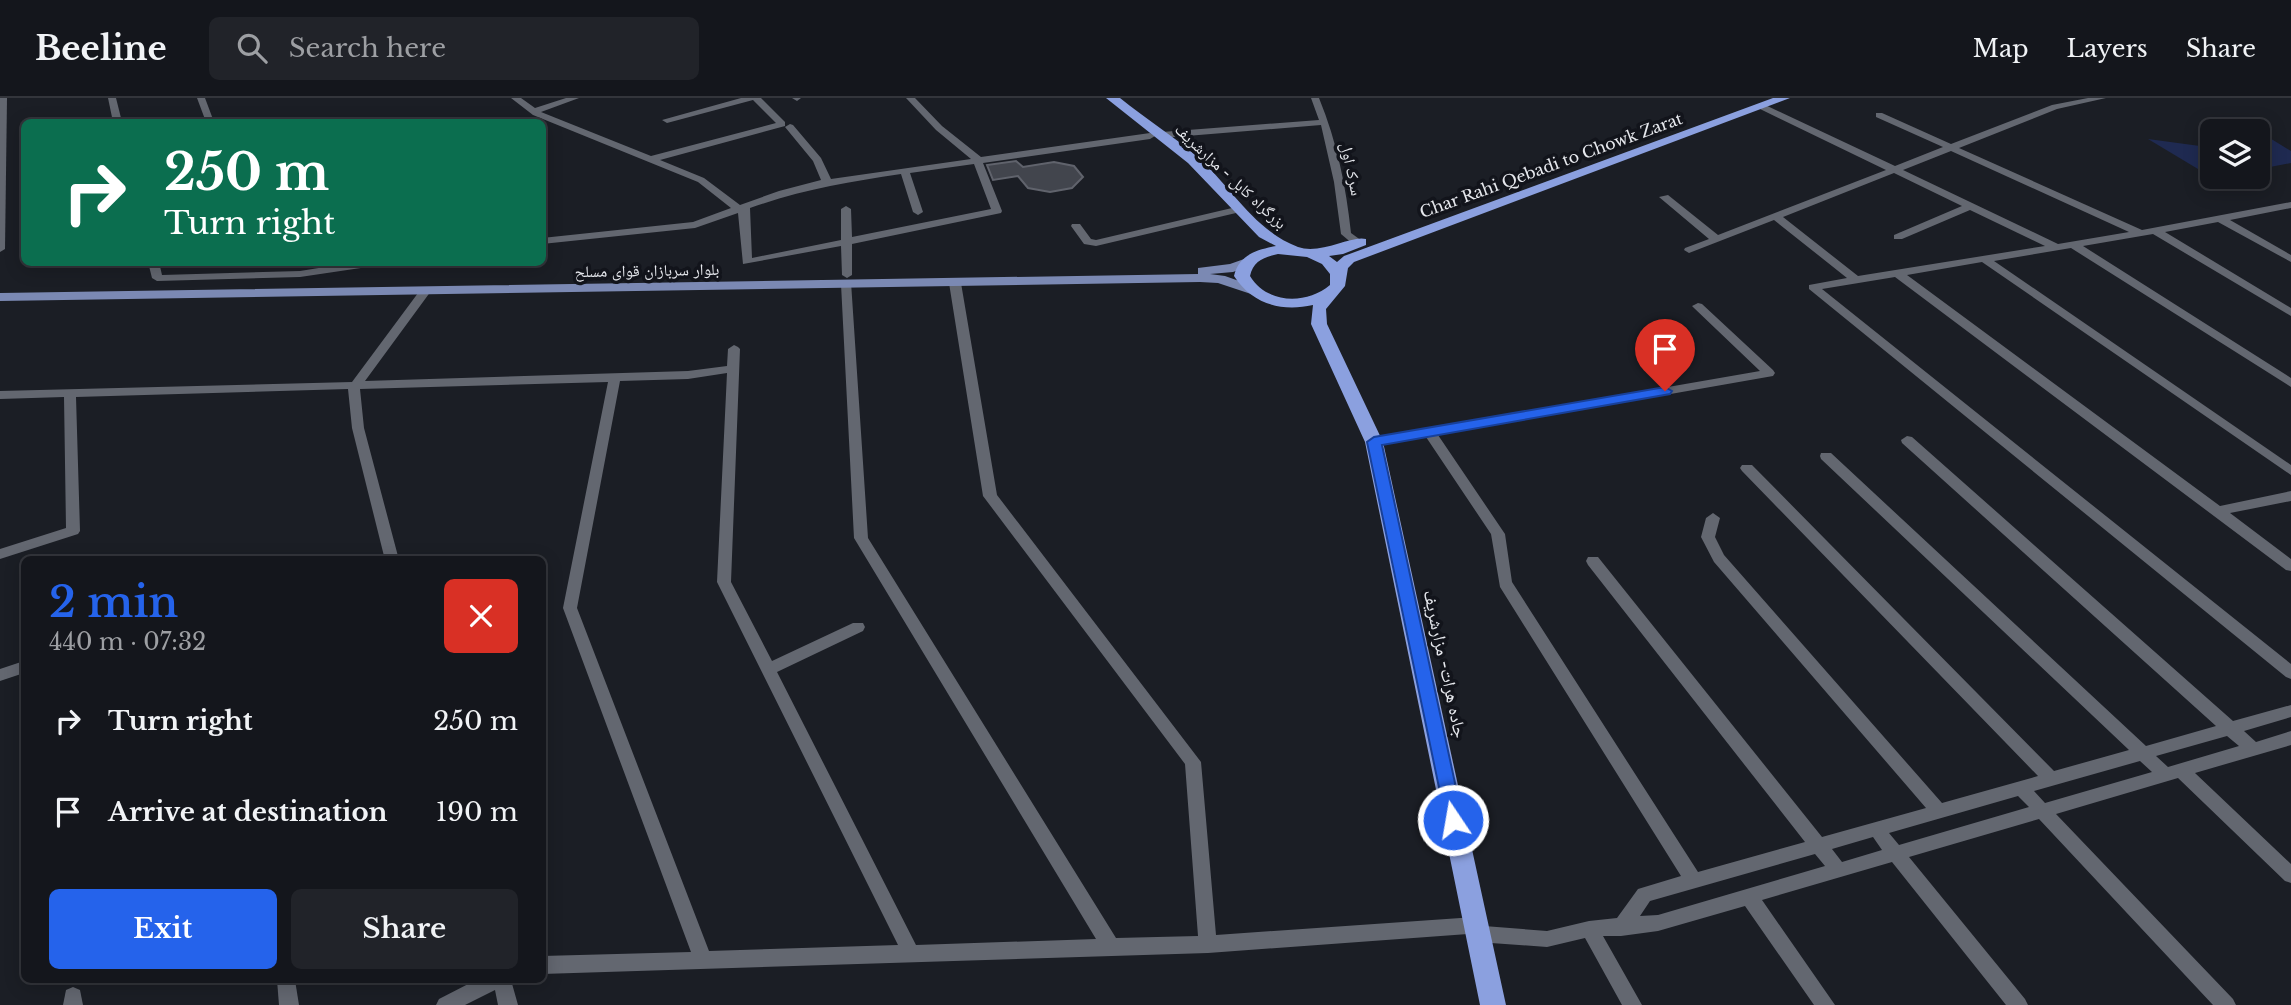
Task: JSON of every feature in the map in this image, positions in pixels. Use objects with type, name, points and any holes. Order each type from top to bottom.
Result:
[{"type":"highway","name":"بزرگراه کابل - مزارشریف","points":[[1098,98],[1156,136],[1232,211],[1255,241],[1256,250],[1249,260]]},
{"type":"highway","name":"بزرگراه کابل - مزارشریف","points":[[1112,98],[1209,176],[1264,234],[1328,261],[1338,274]]},
{"type":"highway","name":"Char Rahi Qebadi to Chowk Zarat","points":[[1249,260],[1263,253],[1338,251],[1759,102],[1784,98]]},
{"type":"highway","name":"Char Rahi Qebadi to Chowk Zarat","points":[[1338,274],[1341,265],[1349,259],[1759,102]]},
{"type":"highway","points":[[1249,260],[1242,276],[1251,290],[1308,321],[1325,341]]},
{"type":"highway","points":[[1325,341],[1318,309],[1325,297],[1337,286],[1338,274]]},
{"type":"highway","points":[[1275,301],[1301,303],[1325,297]]},
{"type":"highway","name":"جاده هرات- مزارشریف","points":[[1325,341],[1374,442],[1493,1005]]},
{"type":"main road","name":"بلوار سربازان قوای مسلح","points":[[0,297],[425,291],[1199,271],[1233,268],[1249,260]]},
{"type":"main road","name":"بلوار سربازان قوای مسلح","points":[[0,288],[847,280],[955,283],[1200,278],[1220,279],[1251,290]]},
{"type":"street","points":[[0,249],[3,98]]},
{"type":"street","points":[[112,98],[117,119]]},
{"type":"street","points":[[201,98],[208,119]]},
{"type":"street","points":[[515,98],[534,111],[648,161],[702,180],[742,209],[747,262],[997,211],[976,159],[939,128],[910,98]]},
{"type":"street","points":[[534,111],[575,98]]},
{"type":"street","points":[[648,161],[782,124],[754,98],[667,120]]},
{"type":"street","name":"سرک اول","points":[[1315,98],[1342,193],[1346,234],[1358,243]]},
{"type":"street","points":[[1689,250],[2054,107],[2102,98]]},
{"type":"street","points":[[1759,102],[2058,248]]},
{"type":"street","points":[[1879,115],[2140,233]]},
{"type":"street","points":[[546,242],[695,225],[783,193],[827,183],[905,173],[976,159],[1156,136],[1324,122]]},
{"type":"street","points":[[790,127],[818,160],[827,183]]},
{"type":"street","points":[[905,173],[918,212]]},
{"type":"street","points":[[1664,197],[1716,239]]},
{"type":"street","points":[[2291,205],[2058,248],[1813,287],[2291,673]]},
{"type":"street","points":[[1898,237],[1970,206]]},
{"type":"street","points":[[846,209],[845,242],[861,538],[1111,947]]},
{"type":"street","points":[[1076,226],[1088,242],[1096,243],[1232,211]]},
{"type":"street","points":[[1774,216],[1855,279]]},
{"type":"street","points":[[2219,218],[2291,259]]},
{"type":"street","points":[[2155,231],[2291,313]]},
{"type":"street","points":[[2074,245],[2291,383]]},
{"type":"street","points":[[1983,258],[2291,471]]},
{"type":"street","points":[[154,266],[156,278],[300,274],[354,266]]},
{"type":"street","points":[[1896,272],[2291,566]]},
{"type":"street","points":[[955,283],[990,496],[1193,762],[1208,944]]},
{"type":"street","points":[[391,556],[358,428],[354,387],[425,291]]},
{"type":"street","points":[[1374,442],[1769,373],[1698,306]]},
{"type":"street","points":[[734,349],[724,582],[911,953]]},
{"type":"street","points":[[0,395],[615,378],[688,375],[733,369]]},
{"type":"street","points":[[615,378],[570,608],[703,960]]},
{"type":"street","points":[[0,554],[73,531],[70,395]]},
{"type":"street","points":[[1430,433],[1497,534],[1505,583],[1694,881]]},
{"type":"street","points":[[1907,440],[2253,749]]},
{"type":"street","points":[[1826,456],[2143,753],[2173,773],[2291,875]]},
{"type":"street","points":[[1747,468],[2051,779]]},
{"type":"street","points":[[2219,511],[2291,496]]},
{"type":"street","points":[[1713,518],[1707,537],[1719,558],[1938,811]]},
{"type":"street","points":[[1593,561],[1838,870]]},
{"type":"street","points":[[768,670],[858,627]]},
{"type":"street","points":[[0,675],[21,668]]},
{"type":"street","points":[[1621,928],[1644,895],[2143,753],[2230,729],[2287,717]]},
{"type":"street","points":[[546,965],[1208,944],[1476,929],[1547,939],[1589,929],[1658,923],[2291,738]]},
{"type":"street","points":[[2021,788],[2227,1005]]},
{"type":"street","points":[[1876,829],[2018,1005]]},
{"type":"street","points":[[1749,896],[1825,1005]]},
{"type":"street","points":[[1589,929],[1632,1005]]},
{"type":"street","points":[[286,983],[289,1005]]},
{"type":"street","points":[[446,1005],[489,983]]},
{"type":"street","points":[[503,983],[508,1005]]},
{"type":"shaded area","points":[[2270,138],[2291,151],[2291,163],[2270,167]]},
{"type":"shaded area","points":[[2148,139],[2200,146],[2200,170]]},
{"type":"building","points":[[1016,161],[1023,167],[1054,162],[1074,166],[1083,177],[1072,188],[1050,192],[1028,188],[1018,176],[993,180],[987,165]]},
{"type":"route","points":[[1453,820],[1374,442],[1665,391]]}]
